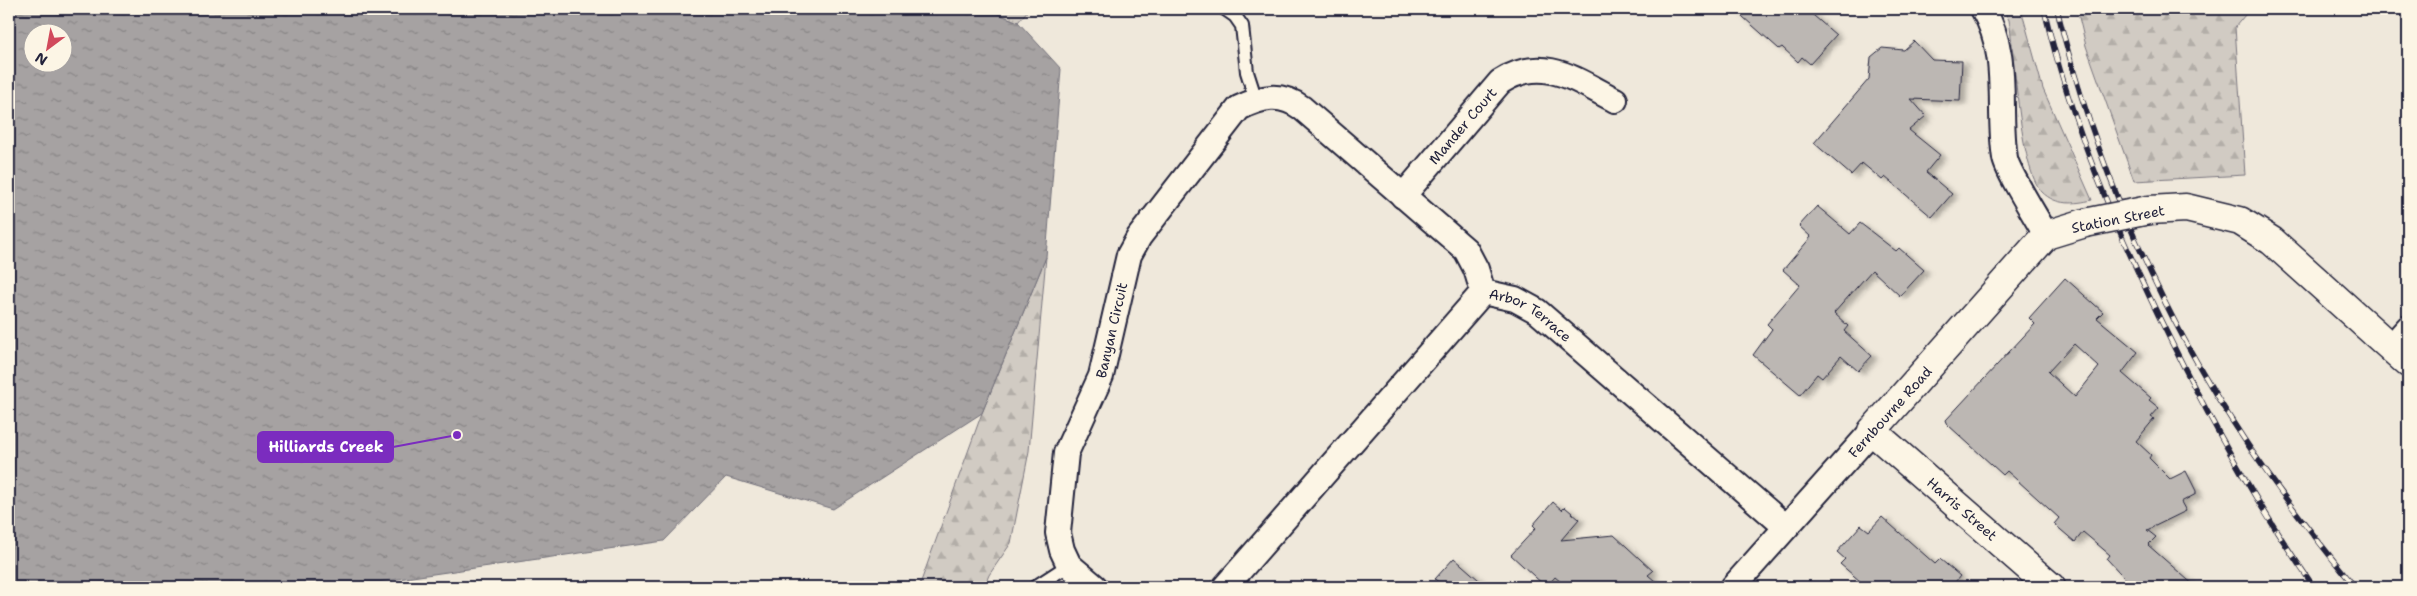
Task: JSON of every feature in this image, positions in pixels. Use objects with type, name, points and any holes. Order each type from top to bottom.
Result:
[{"type":"street","points":[[1983,9],[1990,22],[2001,58],[2005,160],[2046,236]]},
{"type":"street","name":"Mander Court","points":[[1403,196],[1500,82],[1516,72],[1539,69],[1566,74],[1615,100]]},
{"type":"street","name":"Arbor Terrace","points":[[1256,100],[1272,96],[1295,103],[1466,250],[1476,269],[1483,292],[1515,299],[1537,310],[1786,527]]},
{"type":"street","name":"Banyan Circuit","points":[[1094,587],[1069,565],[1062,550],[1058,533],[1066,453],[1101,376],[1129,254],[1239,108],[1256,100]]},
{"type":"street","name":"Station Street","points":[[2046,236],[2086,223],[2149,210],[2186,208],[2240,221],[2272,241],[2402,346]]},
{"type":"street","name":"Fernbourne Road","points":[[1733,587],[2046,236]]},
{"type":"street","points":[[1225,587],[1483,292]]},
{"type":"street","name":"Harris Street","points":[[1872,431],[2051,587]]},
{"type":"lane","points":[[1225,9],[1235,16],[1242,26],[1247,72],[1256,100]]},
{"type":"lane","points":[[1035,587],[1069,565]]},
{"type":"green space","points":[[986,9],[1029,9],[1018,22]]},
{"type":"green space","points":[[2003,9],[2021,9],[2043,89],[2092,200],[2066,203],[2053,200],[2042,192],[2034,179],[2023,137],[2009,20]]},
{"type":"green space","points":[[2077,9],[2250,9],[2235,27],[2245,175],[2134,181],[2086,46]]},
{"type":"green space","points":[[1046,257],[1029,451],[1011,543],[989,575],[984,587],[919,587],[982,413]]},
{"type":"water","points":[[9,9],[986,9],[1018,22],[1061,69],[1046,257],[982,413],[833,509],[726,477],[664,541],[377,582],[146,587],[9,587]]},
{"type":"building","points":[[1734,9],[1806,9],[1836,35],[1810,64],[1802,57],[1798,62],[1782,47],[1779,49]]},
{"type":"building","points":[[1914,41],[1932,60],[1962,61],[1960,101],[1911,99],[1926,116],[1909,130],[1940,155],[1926,172],[1952,194],[1932,217],[1885,177],[1882,180],[1862,163],[1851,175],[1814,143],[1869,79],[1871,57],[1882,48],[1904,50]]},
{"type":"building","points":[[1817,206],[1850,234],[1860,223],[1896,251],[1899,248],[1924,270],[1900,296],[1872,270],[1834,313],[1848,326],[1844,331],[1872,356],[1858,371],[1841,356],[1822,378],[1817,374],[1800,395],[1753,355],[1772,329],[1767,324],[1800,285],[1783,270],[1811,237],[1799,226]]},
{"type":"building","points":[[2065,278],[2103,312],[2097,318],[2138,352],[2122,373],[2151,398],[2149,400],[2159,408],[2151,417],[2154,419],[2136,441],[2151,455],[2149,458],[2170,479],[2186,471],[2196,491],[2196,494],[2181,502],[2186,511],[2147,530],[2156,537],[2148,545],[2196,587],[2133,587],[2107,559],[2110,555],[2083,532],[2075,542],[2054,524],[2059,518],[2007,471],[2003,475],[1948,425],[1946,420],[2035,324],[2029,318]],"holes":[[[2074,344],[2099,367],[2075,397],[2048,372]]]},
{"type":"building","points":[[1553,502],[1562,510],[1565,507],[1579,519],[1561,540],[1614,535],[1653,571],[1648,575],[1662,587],[1567,587],[1555,577],[1546,587],[1511,555],[1536,528],[1533,525]]},
{"type":"building","points":[[1882,517],[1935,564],[1940,559],[1960,576],[1951,587],[1867,587],[1840,564],[1845,559],[1837,552],[1861,525],[1869,531]]},
{"type":"building","points":[[1454,558],[1487,587],[1444,587],[1435,579]]},
{"type":"railway","points":[[2044,9],[2055,52],[2082,138],[2115,221],[2152,303],[2221,437],[2256,498],[2314,587]]},
{"type":"railway","points":[[2057,9],[2089,121],[2110,177],[2132,232],[2184,339],[2213,390],[2270,477],[2355,587]]},
{"type":"place","name":"Hilliards Creek","points":[[457,435]]}]
